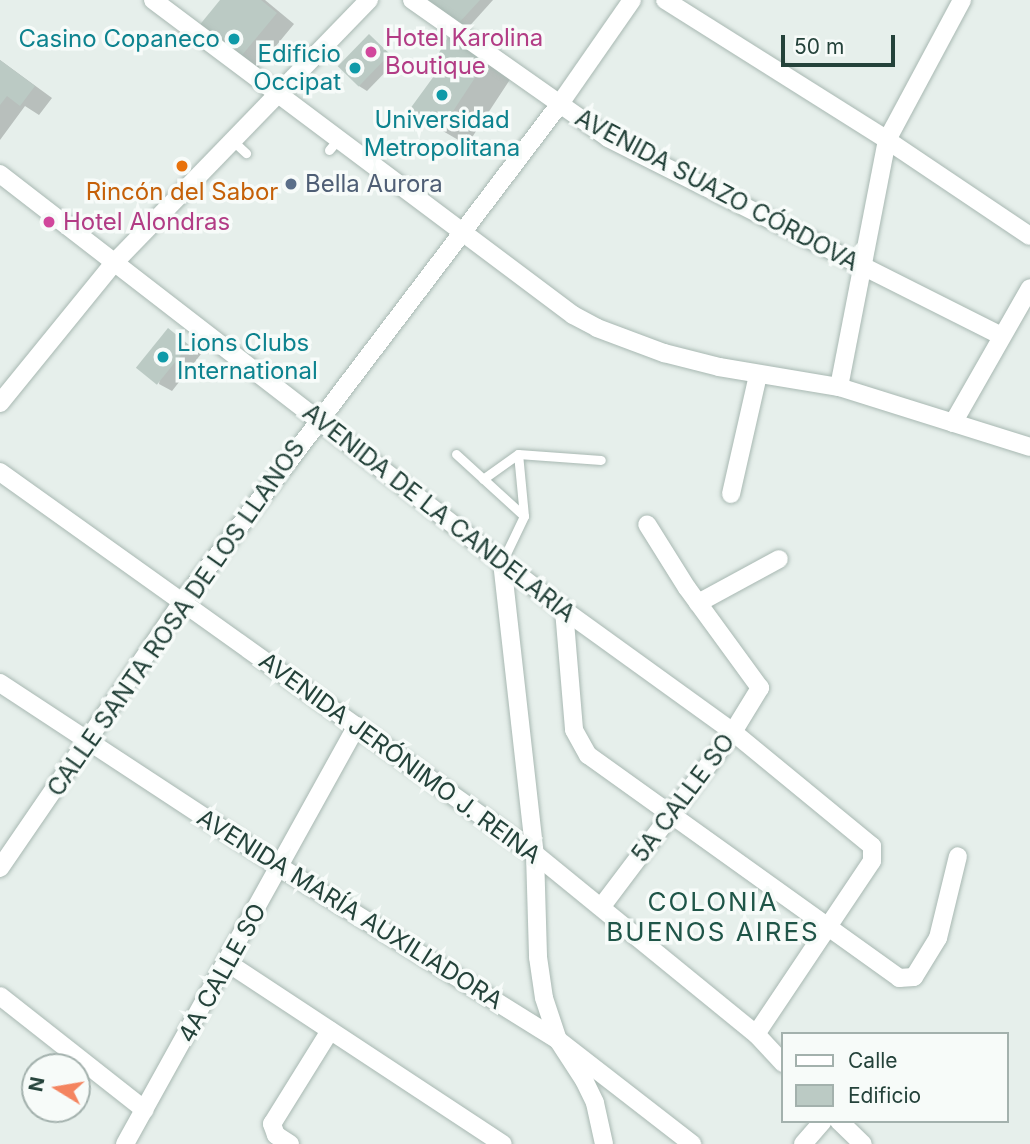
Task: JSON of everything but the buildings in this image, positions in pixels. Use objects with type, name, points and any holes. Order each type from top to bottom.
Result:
[{"type":"street","points":[[153,0],[279,94],[334,144],[461,230],[573,315],[597,328],[664,353],[758,375],[839,387],[1030,447]]},
{"type":"street","points":[[0,403],[113,264],[240,147],[279,94],[369,0]]},
{"type":"street","name":"AVENIDA SUAZO CÓRDOVA","points":[[412,0],[608,138],[1001,336]]},
{"type":"street","name":"CALLE SANTA ROSA DE LOS LLANOS","points":[[0,868],[183,602],[318,419],[559,105],[632,0]]},
{"type":"street","points":[[664,0],[887,140],[1030,236]]},
{"type":"street","points":[[839,387],[887,140],[962,0]]},
{"type":"street","name":"AVENIDA DE LA CANDELARIA","points":[[0,174],[564,610],[733,732],[872,846],[874,854],[827,926]]},
{"type":"street","points":[[953,423],[1030,288]]},
{"type":"street","points":[[731,495],[758,375]]},
{"type":"street","name":"AVENIDA JERÓNIMO J. REINA","points":[[0,472],[535,854],[756,1034],[782,1062]]},
{"type":"street","points":[[647,524],[698,603],[779,559]]},
{"type":"street","points":[[502,562],[535,854],[538,957],[544,998],[558,1040],[584,1080],[595,1103],[604,1144]]},
{"type":"street","name":"5A CALLE SO","points":[[602,906],[733,732],[760,688],[698,603]]},
{"type":"street","points":[[564,610],[574,730],[578,743],[588,755],[900,978],[914,978],[938,938],[958,856]]},
{"type":"street","name":"AVENIDA MARÍA AUXILIADORA","points":[[0,683],[280,867],[558,1040],[692,1144]]},
{"type":"street","name":"4A CALLE SO","points":[[125,1144],[228,963],[356,726]]},
{"type":"street","points":[[756,1034],[827,926]]},
{"type":"street","points":[[228,963],[503,1144]]},
{"type":"street","points":[[0,996],[145,1110]]},
{"type":"street","points":[[290,1144],[276,1135],[272,1124],[330,1031]]},
{"type":"street","points":[[803,1144],[821,1123]]},
{"type":"street","points":[[841,1123],[863,1144]]},
{"type":"lane","points":[[456,454],[524,516]]},
{"type":"lane","points":[[502,562],[524,516],[518,454]]},
{"type":"lane","points":[[483,479],[518,454],[601,460]]},
{"type":"place","name":"Casino Copaneco","points":[[234,39]]},
{"type":"place","name":"Hotel Karolina Boutique","points":[[371,52]]},
{"type":"place","name":"Edificio Occipat","points":[[355,68]]},
{"type":"place","name":"Universidad Metropolitana","points":[[442,95]]},
{"type":"place","name":"Rincón del Sabor","points":[[182,166]]},
{"type":"place","name":"Bella Aurora","points":[[291,184]]},
{"type":"place","name":"Hotel Alondras","points":[[49,222]]},
{"type":"place","name":"Lions Clubs International","points":[[163,357]]},
{"type":"district","name":"COLONIA BUENOS AIRES","points":[[713,917]]}]
